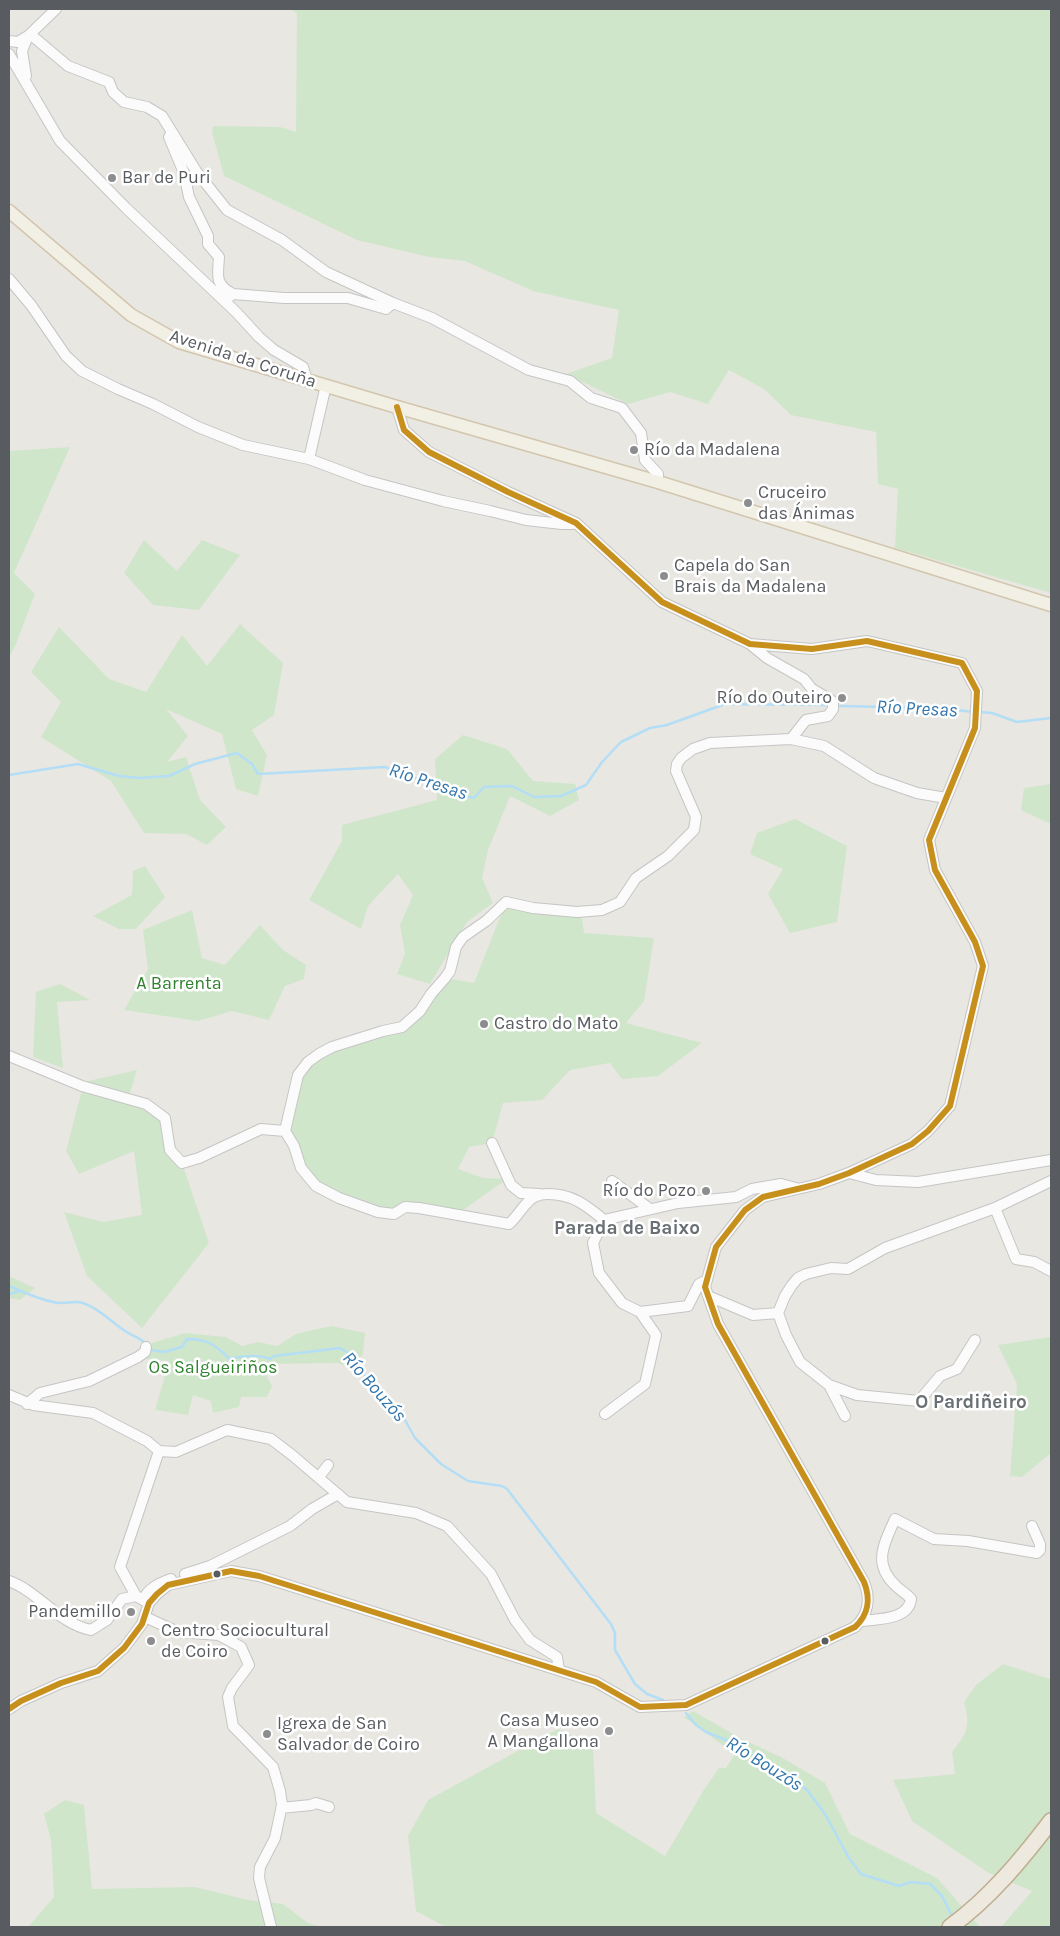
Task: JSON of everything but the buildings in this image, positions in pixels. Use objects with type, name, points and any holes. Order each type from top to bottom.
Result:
[{"type":"highway","points":[[950,1927],[1000,1883],[1025,1855],[1051,1821]]},
{"type":"main road","name":"Avenida da Coruña","points":[[9,211],[132,315],[179,342],[306,376],[326,385],[397,407],[658,482],[1051,605]]},
{"type":"street","points":[[14,45],[29,35],[56,9]]},
{"type":"street","points":[[29,35],[68,66],[109,82],[113,92],[124,102],[147,108],[162,116],[196,171],[227,210],[282,240],[326,272],[393,303],[432,318],[529,370],[570,381],[591,398],[622,408],[641,433],[645,460],[658,474],[658,482]]},
{"type":"street","points":[[14,45],[20,56],[11,58],[60,141],[259,337],[274,350],[296,361],[306,376]]},
{"type":"street","points":[[14,45],[23,63],[28,85]]},
{"type":"street","points":[[172,132],[169,137],[184,173],[189,197],[208,236],[208,244],[219,258],[217,280],[223,289],[233,294],[284,298],[348,298],[386,309],[393,303]]},
{"type":"street","points":[[9,279],[31,305],[66,356],[82,371],[198,427],[243,445],[309,459],[364,480],[443,501],[526,520],[576,524]]},
{"type":"street","points":[[224,301],[233,294]]},
{"type":"street","points":[[286,356],[290,372]]},
{"type":"street","points":[[309,459],[326,385]]},
{"type":"street","points":[[397,407],[404,430],[429,452],[576,524],[662,602],[750,644],[767,658],[804,679],[812,689],[831,700],[833,709],[828,716],[806,720],[791,739]]},
{"type":"street","points":[[9,1581],[20,1585],[78,1628],[91,1630],[107,1620],[122,1599],[143,1600],[157,1594],[168,1585],[231,1570],[245,1572],[596,1682],[640,1708],[686,1705],[855,1627],[862,1621],[868,1606],[864,1582],[718,1324],[705,1287],[716,1247],[745,1210],[763,1197],[819,1184],[849,1173],[912,1144],[928,1131],[950,1106],[983,966],[975,942],[935,870],[929,840],[975,728],[977,691],[962,663],[867,641],[812,649],[750,644]]},
{"type":"street","points":[[540,1194],[530,1200],[509,1224],[419,1208],[405,1207],[394,1214],[378,1212],[339,1198],[316,1186],[301,1168],[294,1146],[285,1131],[298,1076],[308,1062],[319,1054],[383,1031],[402,1027],[420,1011],[430,994],[450,971],[456,947],[463,936],[486,921],[506,902],[533,908],[577,912],[602,910],[620,902],[636,878],[668,856],[694,830],[696,817],[676,771],[677,764],[681,758],[694,749],[710,743],[791,739],[824,746],[874,778],[917,793],[946,798]]},
{"type":"street","points":[[9,1056],[82,1086],[146,1104],[165,1118],[170,1150],[182,1163],[200,1158],[261,1129],[285,1131]]},
{"type":"street","points":[[492,1143],[511,1185],[521,1193],[561,1194],[577,1199],[604,1220]]},
{"type":"street","points":[[849,1173],[876,1180],[918,1182],[1051,1160]]},
{"type":"street","points":[[612,1181],[650,1209]]},
{"type":"street","points":[[974,1340],[957,1369],[940,1376],[919,1401],[857,1395],[829,1384],[800,1362],[786,1335],[778,1313],[792,1285],[798,1278],[806,1274],[831,1268],[848,1269],[885,1248],[995,1208],[1051,1182]]},
{"type":"street","points":[[604,1220],[678,1202],[736,1197],[752,1189],[781,1184],[798,1188]]},
{"type":"street","points":[[995,1208],[1016,1259],[1034,1262],[1051,1271]]},
{"type":"street","points":[[604,1220],[593,1243],[599,1272],[622,1303],[640,1312],[656,1335],[645,1384],[605,1414]]},
{"type":"street","points":[[640,1312],[688,1306],[699,1284],[707,1280]]},
{"type":"street","points":[[708,1296],[753,1315],[778,1313]]},
{"type":"street","points":[[27,1404],[40,1393],[89,1381],[138,1357],[145,1352],[146,1347]]},
{"type":"street","points":[[829,1384],[845,1416]]},
{"type":"street","points":[[9,1395],[27,1404],[93,1413],[147,1441],[159,1451],[176,1452],[227,1430],[271,1439],[347,1502],[416,1513],[447,1526],[491,1574],[516,1620],[530,1640],[557,1657],[559,1670]]},
{"type":"street","points":[[9,1708],[61,1683],[98,1671],[124,1648],[142,1624],[145,1617],[143,1600],[120,1567],[159,1451]]},
{"type":"street","points":[[319,1477],[328,1465]]},
{"type":"street","points":[[143,1600],[144,1596],[157,1584],[210,1566],[249,1547],[290,1526],[312,1509],[338,1494]]},
{"type":"street","points":[[862,1621],[896,1616],[910,1605],[911,1599],[890,1579],[881,1562],[883,1547],[895,1519],[934,1540],[968,1541],[1037,1553],[1040,1550],[1040,1544],[1032,1526]]},
{"type":"street","points":[[145,1617],[178,1632],[218,1635],[241,1647],[249,1665],[232,1688],[228,1697],[232,1726],[272,1768],[280,1791],[281,1808],[275,1838],[260,1868],[259,1878],[271,1927]]},
{"type":"street","points":[[281,1808],[316,1803],[329,1807]]},
{"type":"green space","points":[[290,9],[1051,9],[1051,593],[895,548],[898,489],[878,484],[876,432],[791,415],[764,389],[729,370],[708,404],[670,392],[628,404],[566,374],[612,358],[619,310],[533,291],[465,261],[429,257],[357,240],[224,176],[212,132],[213,126],[280,127],[296,132],[297,13]]},
{"type":"green space","points":[[70,447],[14,573],[35,594],[16,644],[9,657],[9,451]]},
{"type":"green space","points":[[144,540],[177,571],[202,540],[240,555],[199,610],[153,605],[124,573]]},
{"type":"green space","points":[[240,624],[283,663],[274,715],[252,730],[267,755],[258,796],[236,789],[222,734],[166,709],[188,736],[167,762],[186,757],[200,800],[226,827],[207,845],[186,834],[144,833],[111,781],[41,737],[61,702],[31,672],[59,627],[109,679],[146,692],[182,635],[207,666]]},
{"type":"green space","points":[[463,735],[507,749],[533,781],[575,784],[579,800],[550,816],[510,796],[488,850],[482,878],[493,903],[467,922],[430,984],[397,974],[405,953],[400,925],[413,895],[398,874],[368,906],[361,929],[309,900],[342,841],[342,825],[437,800],[435,759]]},
{"type":"green space","points":[[1051,784],[1051,824],[1021,810],[1024,788]]},
{"type":"green space","points":[[795,819],[847,846],[837,922],[790,933],[768,894],[783,869],[750,854],[757,833]]},
{"type":"green space","points":[[145,866],[165,897],[136,929],[119,929],[93,916],[132,895],[133,871]]},
{"type":"green space","points":[[506,902],[581,911],[584,933],[654,938],[644,1001],[626,1023],[702,1043],[658,1076],[622,1079],[610,1063],[570,1070],[542,1100],[503,1103],[492,1143],[469,1147],[458,1169],[483,1178],[507,1179],[456,1215],[419,1208],[394,1214],[316,1186],[285,1131],[298,1075],[319,1054],[402,1027],[445,978],[474,983]]},
{"type":"green space","name":"A Barrenta","points":[[192,910],[202,958],[225,965],[260,925],[283,950],[306,965],[304,979],[285,986],[269,1020],[232,1011],[198,1021],[124,1010],[148,969],[143,930]]},
{"type":"green space","points":[[60,984],[90,1000],[57,1002],[63,1068],[33,1057],[36,992]]},
{"type":"green space","points":[[137,1070],[128,1099],[165,1118],[170,1150],[182,1163],[209,1243],[142,1328],[87,1276],[64,1212],[103,1222],[142,1215],[134,1151],[79,1174],[66,1151],[84,1082]]},
{"type":"green space","points":[[9,1276],[35,1288],[20,1300],[9,1298]]},
{"type":"green space","name":"Os Salgueiriños","points":[[331,1326],[365,1333],[363,1354],[351,1368],[338,1363],[268,1364],[264,1371],[272,1386],[267,1397],[241,1397],[239,1407],[213,1413],[211,1401],[193,1395],[188,1415],[155,1410],[169,1361],[146,1359],[152,1343],[185,1333],[226,1337],[242,1346],[258,1342],[277,1346],[296,1334]]},
{"type":"green space","points":[[1051,1337],[1051,1453],[1022,1477],[1010,1476],[1017,1384],[998,1345]]},
{"type":"green space","points":[[1003,1664],[1051,1678],[1051,1927],[1001,1927],[1032,1891],[987,1872],[912,1821],[893,1780],[955,1774],[952,1752],[961,1740],[967,1724],[964,1702],[976,1685]]},
{"type":"green space","points":[[693,1711],[740,1738],[781,1757],[825,1783],[850,1834],[937,1878],[980,1927],[446,1927],[416,1911],[408,1836],[428,1800],[558,1729],[593,1745],[596,1813],[665,1856],[705,1788],[719,1768],[726,1768],[735,1754],[684,1717]]},
{"type":"green space","points":[[65,1800],[84,1805],[92,1889],[195,1887],[248,1900],[283,1904],[308,1923],[322,1927],[28,1927],[54,1897],[51,1840],[44,1814]]},
{"type":"waterway","name":"Río Presas","points":[[9,775],[78,764],[119,776],[140,778],[169,776],[195,764],[237,753],[252,764],[258,774],[385,767],[450,793],[474,798],[484,787],[512,786],[534,797],[561,796],[586,785],[602,762],[621,742],[650,728],[667,725],[725,704],[826,705]]},
{"type":"waterway","name":"Río Presas","points":[[840,706],[937,708],[974,712]]},
{"type":"waterway","name":"Río Presas","points":[[980,712],[992,713],[1017,722],[1051,718]]},
{"type":"waterway","name":"Río Bouzós","points":[[9,1286],[47,1301],[57,1303],[79,1302],[89,1305],[145,1343]]},
{"type":"waterway","points":[[9,1294],[19,1291]]},
{"type":"waterway","name":"Río Bouzós","points":[[149,1347],[151,1350],[164,1352],[182,1347],[187,1339],[200,1340],[215,1347],[230,1359],[250,1356],[270,1359],[274,1356],[340,1348],[347,1352],[364,1374],[400,1411],[415,1438],[441,1464],[468,1481],[502,1486],[507,1489],[611,1624],[615,1633],[615,1650],[635,1684],[647,1694],[663,1700]]},
{"type":"waterway","name":"Río Bouzós","points":[[686,1713],[696,1725],[706,1732],[728,1741],[796,1781],[807,1790],[825,1814],[849,1858],[861,1874],[899,1886],[911,1882],[930,1884],[942,1896],[953,1918]]},
{"type":"transit line","points":[[9,1709],[21,1701],[61,1683],[98,1671],[124,1648],[142,1624],[149,1603],[168,1585],[231,1571],[259,1576],[596,1682],[640,1707],[686,1705],[855,1627],[863,1617],[867,1606],[868,1601],[864,1582],[718,1324],[705,1287],[716,1247],[745,1210],[763,1197],[819,1184],[849,1173],[912,1144],[928,1131],[950,1106],[983,966],[975,942],[935,870],[929,840],[975,728],[977,691],[962,663],[867,641],[812,649],[750,644],[662,602],[576,523],[508,492],[429,452],[404,430],[397,407]]},
{"type":"place","name":"Bar de Puri","points":[[112,178]]},
{"type":"place","name":"Río da Madalena","points":[[634,450]]},
{"type":"place","name":"Cruceiro das Ánimas","points":[[748,503]]},
{"type":"place","name":"Capela do San Brais da Madalena","points":[[664,576]]},
{"type":"place","name":"Río do Outeiro","points":[[842,698]]},
{"type":"place","name":"Castro do Mato","points":[[484,1024]]},
{"type":"place","name":"Río do Pozo","points":[[706,1191]]},
{"type":"place","name":"Pandemillo","points":[[131,1612]]},
{"type":"place","name":"Centro Sociocultural de Coiro","points":[[151,1641]]},
{"type":"place","name":"Casa Museo A Mangallona","points":[[609,1731]]},
{"type":"place","name":"Igrexa de San Salvador de Coiro","points":[[267,1734]]},
{"type":"district","name":"Parada de Baixo","points":[[627,1229]]},
{"type":"district","name":"O Pardiñeiro","points":[[971,1403]]}]
